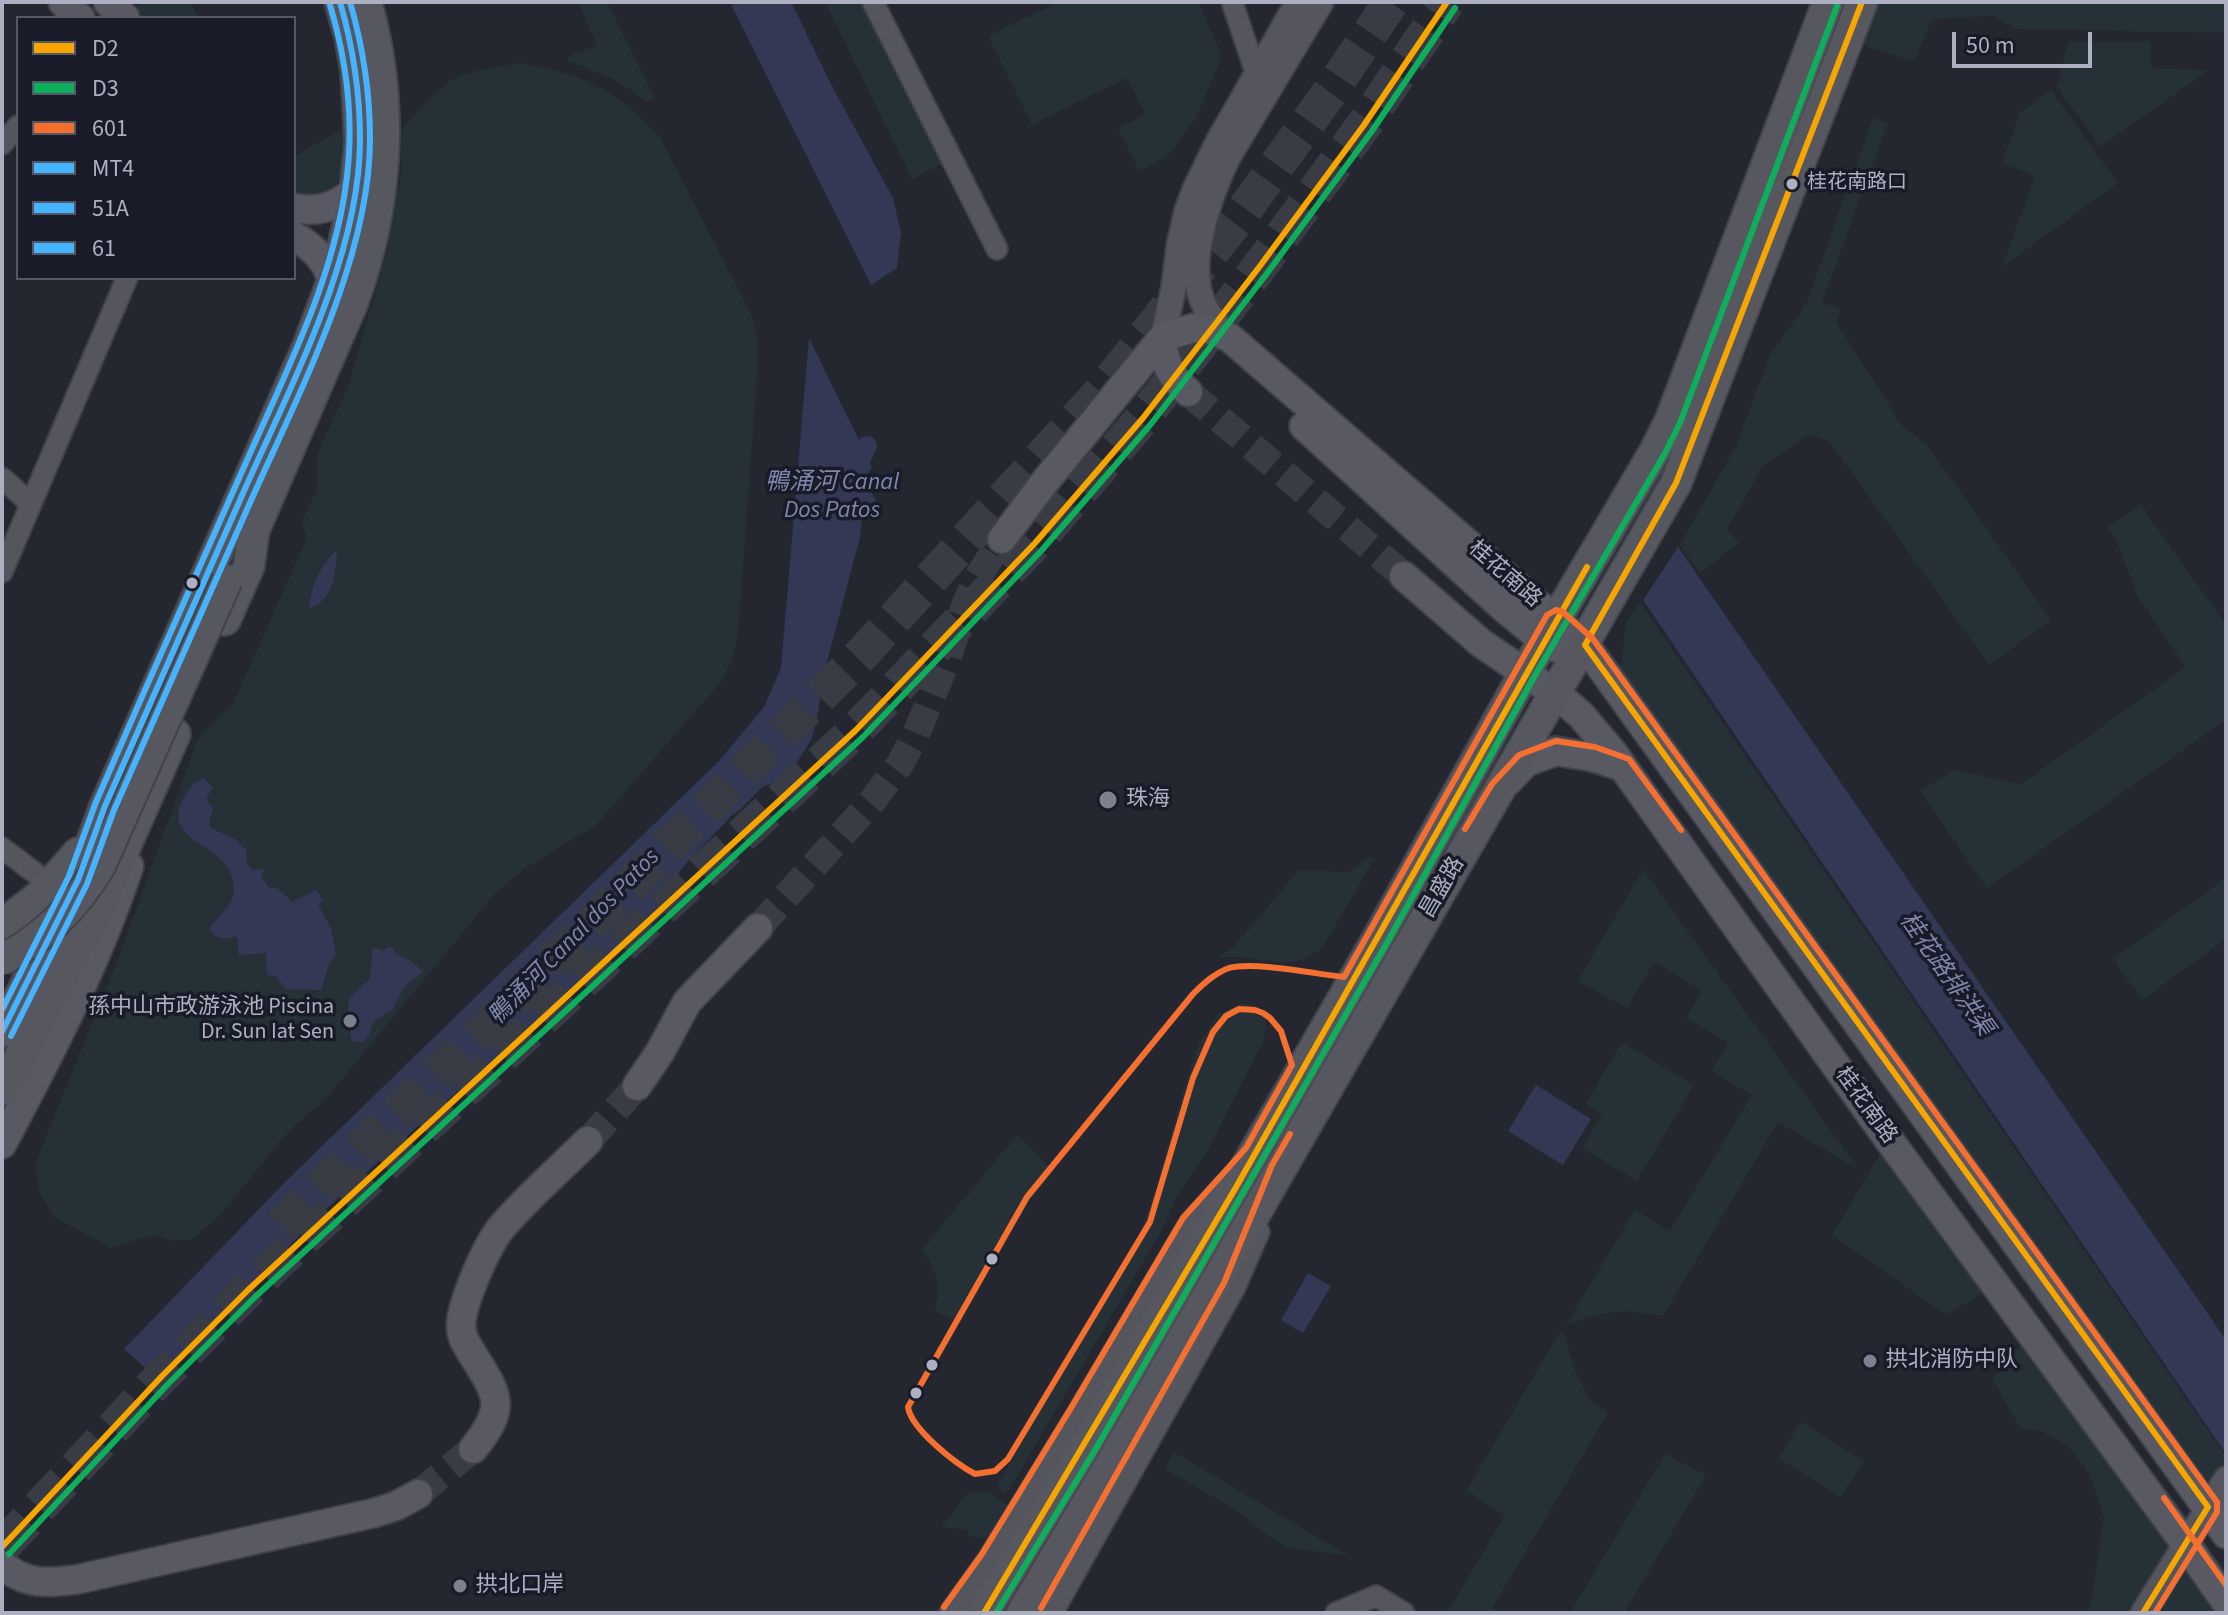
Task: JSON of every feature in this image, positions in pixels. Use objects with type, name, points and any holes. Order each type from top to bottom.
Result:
[{"type":"main road","points":[[63,2],[78,16]]},
{"type":"main road","points":[[108,2],[123,16]]},
{"type":"main road","points":[[2,1032],[78,880],[105,806],[308,346],[329,274],[349,228],[360,141],[358,89],[350,37],[340,2]]},
{"type":"main road","points":[[2,960],[25,947],[54,924],[80,897],[95,874],[236,558],[254,530],[347,317],[374,233],[382,179],[384,114],[378,50],[366,2]]},
{"type":"main road","name":"昌盛路","points":[[984,1613],[1086,1445],[1462,790],[1524,674],[1655,451],[1671,419],[1828,2]]},
{"type":"main road","name":"昌盛路","points":[[1022,1613],[1676,483],[1862,2]]},
{"type":"main road","points":[[296,208],[313,210],[327,207],[345,199],[356,189]]},
{"type":"main road","points":[[296,237],[310,246],[329,274]]},
{"type":"main road","points":[[1002,539],[1163,337],[1193,328],[1214,330],[1230,338]]},
{"type":"main road","points":[[1128,379],[1140,373],[1159,373],[1186,391],[1171,374],[1162,349],[1163,337]]},
{"type":"main road","points":[[1163,337],[1201,340],[1225,356],[1504,608],[1550,630]]},
{"type":"main road","name":"桂花南路","points":[[1230,338],[1550,630],[1585,645],[2226,1534]]},
{"type":"main road","points":[[2,1090],[94,917],[249,566],[254,530]]},
{"type":"main road","name":"桂花南路","points":[[1404,576],[1481,643],[1556,694],[1581,715],[1623,767],[1893,1145],[2226,1602]]},
{"type":"main road","points":[[2,1144],[57,1040],[116,905],[171,744]]},
{"type":"main road","points":[[1500,790],[1526,762],[1556,751],[1592,757],[1623,767]]},
{"type":"main road","points":[[2,925],[51,885],[78,853],[105,806]]},
{"type":"main road","points":[[637,1086],[687,1002],[758,928]]},
{"type":"main road","points":[[473,1449],[493,1420],[497,1405],[492,1386],[461,1335],[464,1304],[499,1230],[588,1141]]},
{"type":"main road","points":[[2,1565],[29,1581],[79,1579],[374,1513],[418,1494]]},
{"type":"street","points":[[873,2],[997,249]]},
{"type":"street","points":[[1232,2],[1263,97]]},
{"type":"street","points":[[1163,337],[1187,210],[1218,142],[1298,2]]},
{"type":"street","name":"桂花南路","points":[[1230,338],[1202,300],[1198,261],[1204,225],[1216,183],[1227,159],[1321,2]]},
{"type":"street","points":[[2,144],[16,128]]},
{"type":"street","points":[[296,252],[329,274]]},
{"type":"street","points":[[2,572],[126,280]]},
{"type":"street","points":[[2,478],[31,504]]},
{"type":"street","points":[[2,848],[51,885]]},
{"type":"street","points":[[952,1613],[1023,1507],[1192,1223],[1254,1154]]},
{"type":"street","points":[[1050,1613],[1233,1287],[1281,1169]]},
{"type":"street","points":[[2143,1613],[2226,1479]]},
{"type":"street","points":[[1336,1613],[1376,1596],[1404,1613]]},
{"type":"shaded area","points":[[139,2],[190,2],[197,16],[138,16]]},
{"type":"shaded area","points":[[578,2],[607,2],[655,99],[645,102],[619,83],[568,61],[568,56],[597,45]]},
{"type":"shaded area","points":[[825,2],[872,2],[947,161],[912,179]]},
{"type":"shaded area","points":[[1058,2],[1198,2],[1222,56],[1196,118],[1168,156],[1139,171],[1118,128],[1145,114],[1127,78],[1032,125],[988,36]]},
{"type":"shaded area","points":[[1868,2],[2226,2],[2226,33],[2017,29],[1993,16],[1932,19],[1914,62],[1853,42]]},
{"type":"shaded area","points":[[2068,41],[2151,41],[2151,68],[2209,70],[2100,147],[2057,87]]},
{"type":"shaded area","points":[[521,63],[565,73],[596,86],[630,108],[660,137],[751,314],[758,337],[758,362],[738,636],[732,660],[720,683],[596,825],[524,869],[497,891],[325,1100],[291,1129],[219,1216],[192,1239],[171,1241],[158,1236],[111,1248],[54,1217],[40,1194],[35,1169],[42,1147],[119,956],[198,739],[233,704],[307,538],[301,523],[317,489],[317,455],[349,384],[387,251],[401,175],[401,131],[452,80],[477,71]]},
{"type":"shaded area","points":[[2051,90],[2118,183],[2002,267],[2035,176],[2002,163],[2020,113]]},
{"type":"shaded area","points":[[1873,118],[1888,123],[1822,302],[1841,309],[1836,322],[1903,427],[1928,446],[2051,620],[1989,665],[1830,442],[1809,434],[1763,466],[1727,529],[1739,543],[1700,573],[1680,545],[1736,446],[1770,355],[1806,304]]},
{"type":"shaded area","points":[[351,124],[341,193],[296,201],[296,155]]},
{"type":"shaded area","points":[[2140,504],[2226,625],[2226,720],[1987,888],[1920,791],[1954,770],[2021,784],[2186,667],[2137,595],[2116,539],[2107,528]]},
{"type":"shaded area","points":[[1640,602],[2226,1457],[2226,1473],[2208,1502],[1610,675],[1621,663],[1626,622]]},
{"type":"shaded area","points":[[1369,857],[1375,858],[1322,948],[1313,955],[1287,962],[1217,957],[1234,946],[1298,871],[1348,873]]},
{"type":"shaded area","points":[[1643,869],[1859,1170],[1778,1122],[1663,1316],[1623,1311],[1592,1316],[1566,1325],[1635,1210],[1670,1231],[1752,1095],[1711,1071],[1728,1043],[1686,1018],[1702,990],[1654,962],[1627,1008],[1578,981]]},
{"type":"shaded area","points":[[2226,878],[2226,939],[2142,1000],[2113,959]]},
{"type":"shaded area","points":[[1242,1003],[1251,1005],[1266,1019],[1264,1040],[1208,1150],[1176,1198],[1163,1228],[1009,1490],[1002,1493],[997,1486],[1142,1228],[1199,1043],[1219,1014]]},
{"type":"shaded area","points":[[1622,1042],[1694,1085],[1637,1181],[1582,1148],[1602,1115],[1585,1105]]},
{"type":"shaded area","points":[[1017,1135],[1054,1171],[1030,1200],[960,1323],[935,1311],[936,1278],[922,1249]]},
{"type":"shaded area","points":[[1886,1144],[1990,1289],[1946,1315],[1832,1235]]},
{"type":"shaded area","points":[[1560,1332],[1565,1334],[1574,1369],[1590,1401],[1608,1413],[1492,1608],[1500,1613],[1447,1613],[1505,1515],[1466,1491]]},
{"type":"shaded area","points":[[2027,1338],[2180,1543],[2138,1613],[2089,1613],[2104,1518],[2090,1475],[2068,1446],[2041,1431],[2021,1429],[1992,1378]]},
{"type":"shaded area","points":[[1801,1422],[1864,1461],[1841,1497],[1778,1458]]},
{"type":"shaded area","points":[[1174,1452],[1349,1556],[1288,1548],[1262,1532],[1239,1512],[1164,1468]]},
{"type":"shaded area","points":[[1665,1454],[1706,1475],[1624,1613],[1570,1613]]},
{"type":"shaded area","points":[[988,1491],[1014,1509],[997,1539],[967,1536],[968,1530],[941,1527],[968,1492]]},
{"type":"shaded area","points":[[2186,1550],[2226,1613],[2147,1613]]},
{"type":"water","points":[[730,2],[791,2],[834,90],[893,198],[901,233],[897,268],[871,285]]},
{"type":"water","name":"鴨涌河 Canal Dos Patos","points":[[809,338],[872,467],[864,479],[876,501],[862,518],[811,740],[790,773],[761,788],[684,866],[669,888],[667,911],[316,1218],[161,1382],[124,1349],[285,1182],[719,761],[764,707],[781,668]]},
{"type":"water","name":"桂花路排洪渠","points":[[1678,547],[2226,1340],[2226,1454],[1643,600]]},
{"type":"water","points":[[337,549],[329,592],[309,609],[317,577]]},
{"type":"water","points":[[204,778],[213,787],[207,797],[213,808],[209,823],[211,828],[235,839],[246,849],[247,863],[252,870],[264,869],[261,876],[269,888],[277,888],[292,902],[316,890],[323,900],[318,904],[331,929],[336,955],[329,964],[321,990],[285,989],[276,976],[267,975],[266,953],[239,955],[237,937],[221,938],[212,932],[210,928],[230,904],[234,892],[230,871],[221,860],[188,835],[181,826],[178,814],[187,792]]},
{"type":"water","points":[[390,946],[398,955],[424,971],[405,986],[392,1010],[373,1022],[364,1042],[352,1041],[349,998],[370,979],[374,948],[383,951]]},
{"type":"water","points":[[1536,1085],[1591,1119],[1563,1165],[1508,1131]]},
{"type":"water","points":[[1308,1273],[1331,1286],[1303,1333],[1281,1320]]},
{"type":"waterway","name":"鴨涌河 Canal dos Patos","points":[[852,475],[867,446]]},
{"type":"tunnel","points":[[280,1226],[518,996],[862,654],[1104,389],[1242,213],[1391,2]]},
{"type":"tunnel","points":[[2,1547],[162,1376],[248,1290],[856,730],[1035,543],[1143,418],[1260,266],[1364,125],[1447,2]]},
{"type":"tunnel","points":[[1188,392],[1404,576]]},
{"type":"tunnel","points":[[758,928],[873,800],[900,764],[944,667],[966,603],[1002,539]]},
{"type":"tunnel","points":[[588,1141],[637,1086]]},
{"type":"tunnel","points":[[418,1494],[473,1449]]},
{"type":"transit line","name":"MT4","points":[[2,1032],[78,880],[105,806],[299,370],[334,278],[357,185],[360,140],[355,70],[340,2]]},
{"type":"transit line","name":"51A","points":[[11,1036],[87,884],[114,810],[308,373],[344,279],[358,232],[367,185],[370,139],[365,70],[350,2]]},
{"type":"transit line","name":"D2","points":[[2,1547],[162,1376],[248,1290],[856,730],[1035,543],[1143,418],[1260,266],[1364,125],[1447,2]]},
{"type":"transit line","name":"D2","points":[[1862,2],[1676,483],[1585,645],[2208,1507],[2143,1613]]},
{"type":"transit line","name":"61","points":[[2,1010],[69,876],[96,802],[292,360],[318,294],[338,226],[349,144],[345,74],[330,5]]},
{"type":"transit line","name":"D3","points":[[996,1613],[1095,1450],[1388,941],[1533,679],[1664,455],[1680,423],[1837,6]]},
{"type":"transit line","name":"D3","points":[[9,1554],[169,1383],[255,1297],[863,737],[1042,550],[1151,424],[1268,272],[1372,131],[1455,8]]},
{"type":"transit line","name":"D2","points":[[984,1613],[1235,1189],[1587,567]]},
{"type":"transit line","name":"601","points":[[944,1607],[982,1554],[1183,1218],[1246,1148],[1292,1065],[1281,1031],[1263,1013],[1239,1009],[1226,1016],[1213,1032],[1193,1078],[1150,1222],[1008,1459],[995,1471],[975,1474],[946,1454],[926,1435],[908,1407],[1027,1197],[1193,994],[1214,976],[1229,968],[1254,966],[1344,977],[1547,615],[1556,610],[1563,612],[1593,639],[2217,1502],[2217,1512],[2155,1613]]},
{"type":"transit line","name":"601","points":[[1465,829],[1492,784],[1519,755],[1556,741],[1595,747],[1629,759],[1681,830]]},
{"type":"transit line","name":"601","points":[[1041,1608],[1224,1283],[1272,1165],[1290,1134]]},
{"type":"transit line","name":"601","points":[[2164,1498],[2226,1585]]},
{"type":"place","name":"桂花南路口","points":[[1792,184]]},
{"type":"place","name":"珠海","points":[[1108,800]]},
{"type":"place","name":"孫中山市政游泳池 Piscina Dr. Sun Iat Sen","points":[[350,1021]]},
{"type":"place","name":"拱北消防中队","points":[[1870,1361]]},
{"type":"place","name":"拱北口岸","points":[[460,1586]]}]
